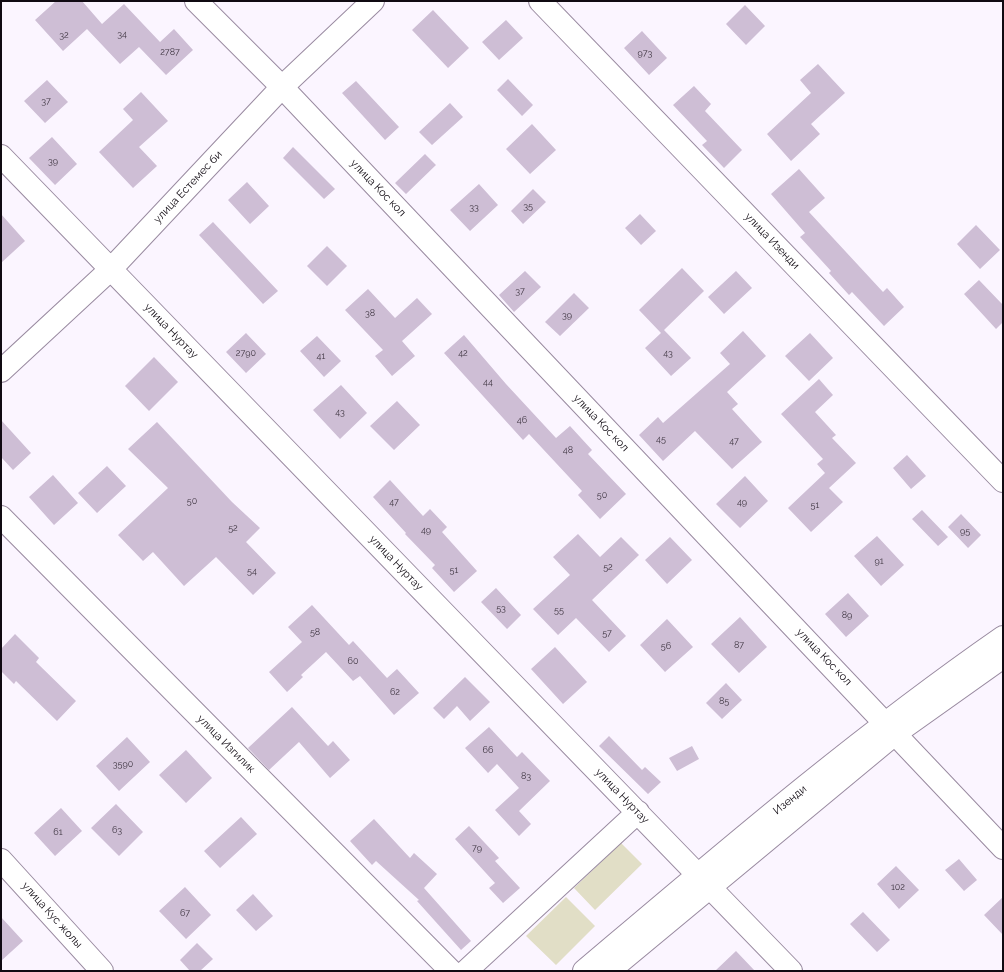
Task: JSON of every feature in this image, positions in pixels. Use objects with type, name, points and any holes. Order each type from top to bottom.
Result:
[{"type":"street","name":"улица Кос кол","points":[[196,1],[282,87],[891,728],[1003,848]]},
{"type":"street","name":"улица Естемес би","points":[[1,371],[111,269],[282,87],[373,1]]},
{"type":"street","name":"улица Изенди","points":[[540,1],[1003,481]]},
{"type":"street","name":"улица Нуртау","points":[[1,156],[791,971]]},
{"type":"street","name":"улица Изгилик","points":[[1,518],[450,971]]},
{"type":"street","name":"Изенди","points":[[584,971],[704,881],[1003,637]]},
{"type":"street","name":"Изенди","points":[[891,728],[1003,656]]},
{"type":"street","points":[[466,971],[638,812]]},
{"type":"street","name":"улица Кус жолы","points":[[1,860],[102,971]]},
{"type":"street","name":"Изенди","points":[[609,971],[704,881]]},
{"type":"shaded area","points":[[621,843],[642,864],[595,910],[574,888]]},
{"type":"shaded area","points":[[566,897],[595,926],[556,965],[526,936]]},
{"type":"building","points":[[56,1],[82,1],[102,24],[124,4],[160,42],[174,29],[193,50],[166,75],[139,47],[120,64],[87,29],[63,51],[35,20]]},
{"type":"building","points":[[745,5],[765,26],[746,45],[726,24]]},
{"type":"building","points":[[433,10],[469,48],[448,68],[412,30]]},
{"type":"building","points":[[506,20],[523,38],[499,60],[482,42]]},
{"type":"building","points":[[642,31],[667,58],[649,75],[624,48]]},
{"type":"building","points":[[818,64],[845,93],[811,124],[820,134],[791,161],[767,134],[811,93],[800,80]]},
{"type":"building","points":[[508,79],[533,105],[522,116],[497,90]]},
{"type":"building","points":[[47,80],[68,102],[45,123],[24,101]]},
{"type":"building","points":[[356,81],[399,127],[385,140],[342,93]]},
{"type":"building","points":[[694,86],[711,104],[705,111],[742,150],[724,168],[702,145],[707,141],[673,105]]},
{"type":"building","points":[[141,92],[168,121],[139,147],[157,166],[133,188],[99,152],[133,120],[123,109]]},
{"type":"building","points":[[450,103],[463,117],[432,145],[419,132]]},
{"type":"building","points":[[532,124],[556,150],[530,174],[506,149]]},
{"type":"building","points":[[52,137],[77,164],[55,185],[29,158]]},
{"type":"building","points":[[293,147],[335,189],[324,199],[283,158]]},
{"type":"building","points":[[425,154],[436,165],[406,194],[395,183]]},
{"type":"building","points":[[799,169],[825,198],[809,212],[883,292],[887,288],[904,307],[884,326],[852,292],[849,295],[829,273],[831,271],[800,237],[805,233],[771,194]]},
{"type":"building","points":[[247,182],[269,206],[250,224],[228,200]]},
{"type":"building","points":[[479,184],[498,205],[470,231],[450,210]]},
{"type":"building","points":[[533,189],[546,202],[523,224],[511,211]]},
{"type":"building","points":[[1,214],[25,241],[1,263]]},
{"type":"building","points":[[640,214],[656,231],[641,245],[625,228]]},
{"type":"building","points":[[213,222],[278,291],[263,304],[199,235]]},
{"type":"building","points":[[976,225],[1000,250],[980,269],[957,244]]},
{"type":"building","points":[[327,246],[347,266],[327,286],[307,266]]},
{"type":"building","points":[[682,268],[704,291],[664,330],[691,358],[671,376],[645,348],[661,333],[639,310]]},
{"type":"building","points":[[525,271],[541,287],[514,312],[499,295]]},
{"type":"building","points":[[736,271],[752,288],[724,314],[708,297]]},
{"type":"building","points":[[979,280],[1003,305],[1003,322],[996,329],[964,294]]},
{"type":"building","points":[[368,289],[395,318],[417,298],[432,314],[402,341],[415,356],[392,376],[375,356],[383,350],[345,310]]},
{"type":"building","points":[[574,293],[589,308],[560,336],[545,322]]},
{"type":"building","points":[[743,331],[766,356],[727,392],[738,404],[732,409],[762,442],[732,469],[695,431],[663,461],[639,435],[658,417],[663,423],[730,364],[720,353]]},
{"type":"building","points":[[246,333],[266,354],[246,373],[226,352]]},
{"type":"building","points":[[810,333],[833,358],[809,381],[785,356]]},
{"type":"building","points":[[464,335],[506,384],[556,438],[570,426],[592,450],[588,454],[626,494],[600,519],[578,495],[582,491],[529,434],[523,440],[444,353]]},
{"type":"building","points":[[317,336],[341,361],[324,377],[300,351]]},
{"type":"building","points":[[154,357],[178,382],[149,411],[125,386]]},
{"type":"building","points":[[819,379],[833,395],[815,412],[836,435],[832,438],[856,463],[829,488],[843,502],[811,532],[788,508],[825,473],[817,464],[823,459],[781,414]]},
{"type":"building","points":[[341,385],[367,413],[340,439],[313,410]]},
{"type":"building","points":[[397,401],[420,425],[394,450],[370,426]]},
{"type":"building","points":[[1,420],[31,453],[13,470],[1,457]]},
{"type":"building","points":[[157,422],[232,502],[260,528],[246,542],[276,573],[253,595],[216,557],[184,586],[153,552],[143,561],[118,535],[168,488],[128,449]]},
{"type":"building","points":[[907,455],[926,476],[911,489],[893,468]]},
{"type":"building","points":[[107,466],[126,486],[97,513],[78,493]]},
{"type":"building","points":[[53,475],[78,503],[54,525],[29,497]]},
{"type":"building","points":[[745,476],[768,501],[740,528],[716,504]]},
{"type":"building","points":[[390,480],[423,516],[430,509],[447,527],[442,532],[477,571],[454,592],[432,568],[435,565],[405,534],[406,533],[373,497]]},
{"type":"building","points":[[922,510],[948,537],[938,546],[912,519]]},
{"type":"building","points":[[961,514],[981,535],[968,548],[948,527]]},
{"type":"building","points":[[578,534],[600,557],[621,537],[639,555],[592,600],[626,636],[609,652],[576,618],[558,635],[533,609],[570,575],[553,557]]},
{"type":"building","points":[[877,536],[904,565],[881,586],[854,556]]},
{"type":"building","points":[[670,537],[692,560],[667,584],[645,560]]},
{"type":"building","points":[[496,588],[521,615],[507,629],[481,602]]},
{"type":"building","points":[[848,593],[869,616],[846,637],[825,614]]},
{"type":"building","points":[[312,605],[349,645],[353,641],[387,678],[397,669],[419,693],[394,715],[360,676],[353,681],[326,652],[301,675],[303,677],[287,692],[269,672],[302,642],[288,627]]},
{"type":"building","points":[[740,617],[767,647],[739,673],[711,644]]},
{"type":"building","points":[[667,619],[693,647],[665,672],[640,645]]},
{"type":"building","points":[[15,634],[39,658],[36,662],[76,701],[57,721],[16,681],[14,684],[1,671],[1,649]]},
{"type":"building","points":[[555,647],[587,682],[563,704],[531,669]]},
{"type":"building","points":[[465,677],[490,702],[470,721],[457,706],[444,719],[433,708]]},
{"type":"building","points":[[726,683],[742,700],[722,719],[706,703]]},
{"type":"building","points":[[292,707],[328,746],[333,741],[350,760],[330,778],[299,742],[269,770],[248,748]]},
{"type":"building","points":[[489,727],[517,757],[522,752],[550,781],[519,811],[531,824],[519,836],[495,810],[519,788],[497,764],[488,773],[465,748]]},
{"type":"building","points":[[609,736],[642,770],[645,767],[661,782],[648,794],[599,746]]},
{"type":"building","points":[[127,737],[150,762],[119,791],[96,766]]},
{"type":"building","points":[[692,746],[699,759],[677,771],[669,758]]},
{"type":"building","points":[[186,750],[212,778],[186,803],[159,775]]},
{"type":"building","points":[[116,804],[143,832],[119,856],[91,828]]},
{"type":"building","points":[[61,808],[82,831],[55,856],[34,833]]},
{"type":"building","points":[[241,817],[257,834],[220,868],[204,851]]},
{"type":"building","points":[[374,819],[410,858],[414,853],[437,874],[424,888],[471,941],[461,950],[417,901],[419,900],[376,861],[372,865],[350,841]]},
{"type":"building","points":[[469,826],[499,858],[495,861],[520,888],[503,903],[489,888],[495,883],[455,839]]},
{"type":"building","points":[[959,859],[977,880],[964,891],[945,870]]},
{"type":"building","points":[[896,866],[919,890],[899,909],[877,884]]},
{"type":"building","points":[[185,887],[211,915],[186,939],[159,911]]},
{"type":"building","points":[[253,894],[273,916],[256,931],[236,910]]},
{"type":"building","points":[[1003,897],[1003,935],[984,915]]},
{"type":"building","points":[[863,912],[890,940],[877,952],[850,924]]},
{"type":"building","points":[[1,917],[23,941],[1,961]]},
{"type":"building","points":[[197,943],[213,959],[200,971],[190,971],[180,960]]},
{"type":"building","points":[[736,951],[755,971],[715,971]]}]
